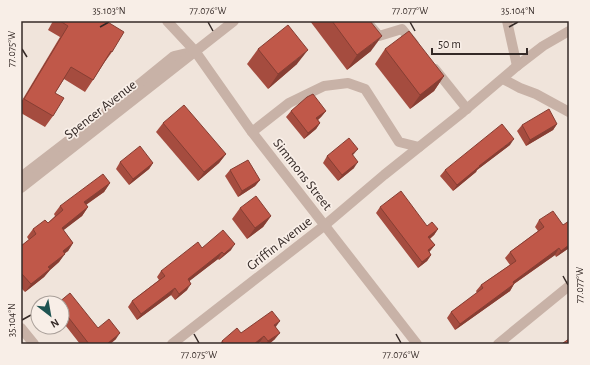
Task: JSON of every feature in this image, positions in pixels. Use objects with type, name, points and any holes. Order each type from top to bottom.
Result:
[{"type":"street","name":"Simmons Street","points":[[167,21],[195,51],[252,132],[417,344]]},
{"type":"street","name":"Spencer Avenue","points":[[21,188],[234,21]]},
{"type":"street","points":[[366,21],[379,36],[402,29],[466,109]]},
{"type":"street","points":[[507,21],[517,66]]},
{"type":"street","name":"Griffin Avenue","points":[[172,344],[325,225],[517,66],[544,46],[569,31]]},
{"type":"street","name":"Spencer Avenue","points":[[21,177],[99,117],[174,56],[195,51]]},
{"type":"street","points":[[502,79],[536,94],[569,112]]},
{"type":"street","points":[[252,132],[288,103],[324,86],[348,83],[365,89],[399,142],[419,148]]},
{"type":"street","points":[[498,344],[569,286]]},
{"type":"street","points":[[21,328],[34,344]]},
{"type":"building","points":[[60,21],[106,21],[124,32],[93,80],[71,67],[55,93],[64,98],[53,116],[24,99],[68,26]]},
{"type":"building","points":[[332,21],[370,21],[382,36],[357,55]]},
{"type":"building","points":[[288,25],[308,50],[278,74],[258,49]]},
{"type":"building","points":[[409,31],[444,76],[420,95],[385,49]]},
{"type":"building","points":[[313,94],[326,111],[316,118],[320,123],[308,133],[291,111],[307,97]]},
{"type":"building","points":[[184,105],[226,154],[204,172],[163,123]]},
{"type":"building","points":[[549,109],[557,124],[530,140],[522,125]]},
{"type":"building","points":[[502,124],[514,139],[457,185],[445,170]]},
{"type":"building","points":[[349,138],[358,149],[352,154],[358,162],[342,175],[327,156]]},
{"type":"building","points":[[140,146],[153,163],[133,179],[120,162]]},
{"type":"building","points":[[248,160],[260,180],[242,191],[230,170]]},
{"type":"building","points":[[103,174],[110,183],[84,202],[88,207],[62,228],[73,243],[63,251],[65,254],[48,267],[50,269],[31,284],[21,273],[21,246],[36,234],[33,229],[45,220],[48,223],[63,210],[60,206]]},
{"type":"building","points":[[401,191],[427,226],[432,222],[438,229],[428,237],[435,245],[428,250],[431,255],[422,262],[380,207]]},
{"type":"building","points":[[256,196],[271,216],[255,228],[240,208]]},
{"type":"building","points":[[553,211],[563,225],[569,221],[569,245],[561,251],[559,248],[460,324],[451,312],[483,288],[481,285],[516,261],[510,252],[544,227],[539,220]]},
{"type":"building","points":[[223,230],[235,244],[224,254],[222,252],[188,279],[191,284],[179,294],[175,288],[141,314],[132,301],[165,276],[161,271],[198,242],[202,248]]},
{"type":"building","points":[[70,293],[98,328],[109,319],[120,333],[107,344],[89,344],[70,319],[70,295],[68,295]]},
{"type":"building","points":[[272,311],[280,321],[274,325],[280,333],[268,341],[264,336],[254,344],[224,344],[222,341],[237,328],[241,333]]},
{"type":"building","points":[[569,339],[569,344],[563,344],[563,343]]}]
